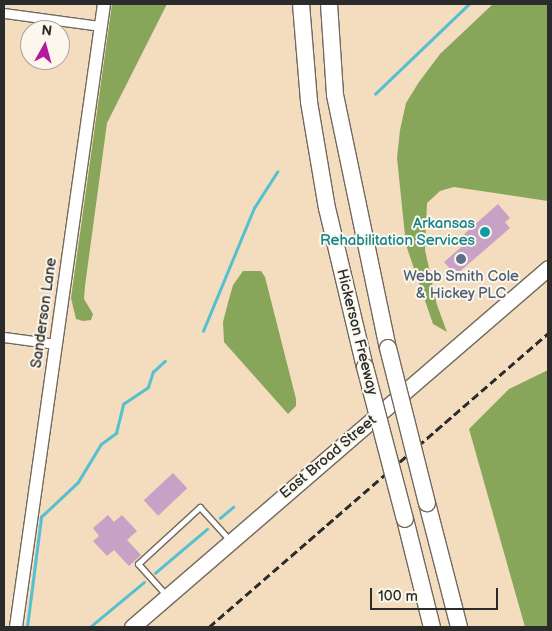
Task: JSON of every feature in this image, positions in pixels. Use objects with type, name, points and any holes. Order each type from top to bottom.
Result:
[{"type":"highway","name":"Hickerson Freeway","points":[[301,4],[309,102],[327,208],[365,367],[432,627]]},
{"type":"highway","name":"Hickerson Freeway","points":[[329,4],[335,95],[388,348],[459,627]]},
{"type":"main road","name":"East Broad Street","points":[[132,627],[548,268]]},
{"type":"street","name":"Sanderson Lane","points":[[16,627],[104,4]]},
{"type":"street","points":[[4,14],[100,26]]},
{"type":"street","points":[[4,337],[56,344]]},
{"type":"lane","points":[[167,597],[138,564],[200,507],[231,541]]},
{"type":"green space","points":[[112,4],[167,4],[107,123],[84,299],[93,314],[91,320],[83,321],[76,319],[71,298]]},
{"type":"green space","points":[[493,4],[548,4],[548,201],[454,187],[440,191],[427,203],[425,250],[437,305],[447,332],[433,324],[406,245],[397,158],[400,130],[406,103],[419,82],[440,54]]},
{"type":"green space","points":[[243,271],[261,271],[265,277],[296,399],[296,406],[288,414],[224,342],[223,322],[229,299],[233,285]]},
{"type":"green space","points":[[548,370],[548,627],[525,627],[469,429],[509,389]]},
{"type":"building","name":"Arkansas Rehabilitation Services","points":[[498,204],[510,218],[505,222],[510,228],[458,273],[454,268],[452,271],[444,262],[466,243],[461,237]]},
{"type":"building","points":[[173,473],[187,488],[158,516],[144,500]]},
{"type":"building","points":[[108,515],[114,522],[122,515],[137,531],[127,540],[141,555],[129,566],[114,550],[107,556],[93,541],[99,536],[93,528]]},
{"type":"waterway","points":[[375,94],[469,4]]},
{"type":"waterway","points":[[203,331],[254,208],[277,172]]},
{"type":"waterway","points":[[27,627],[41,517],[78,482],[101,444],[116,433],[123,404],[148,387],[153,372],[165,361]]},
{"type":"waterway","points":[[220,518],[233,507]]},
{"type":"waterway","points":[[155,573],[207,529]]},
{"type":"waterway","points":[[90,627],[144,582]]},
{"type":"railway","points":[[209,627],[548,333]]},
{"type":"place","name":"Arkansas Rehabilitation Services","points":[[485,232]]},
{"type":"place","name":"Webb Smith Cole & Hickey PLC","points":[[461,259]]}]
